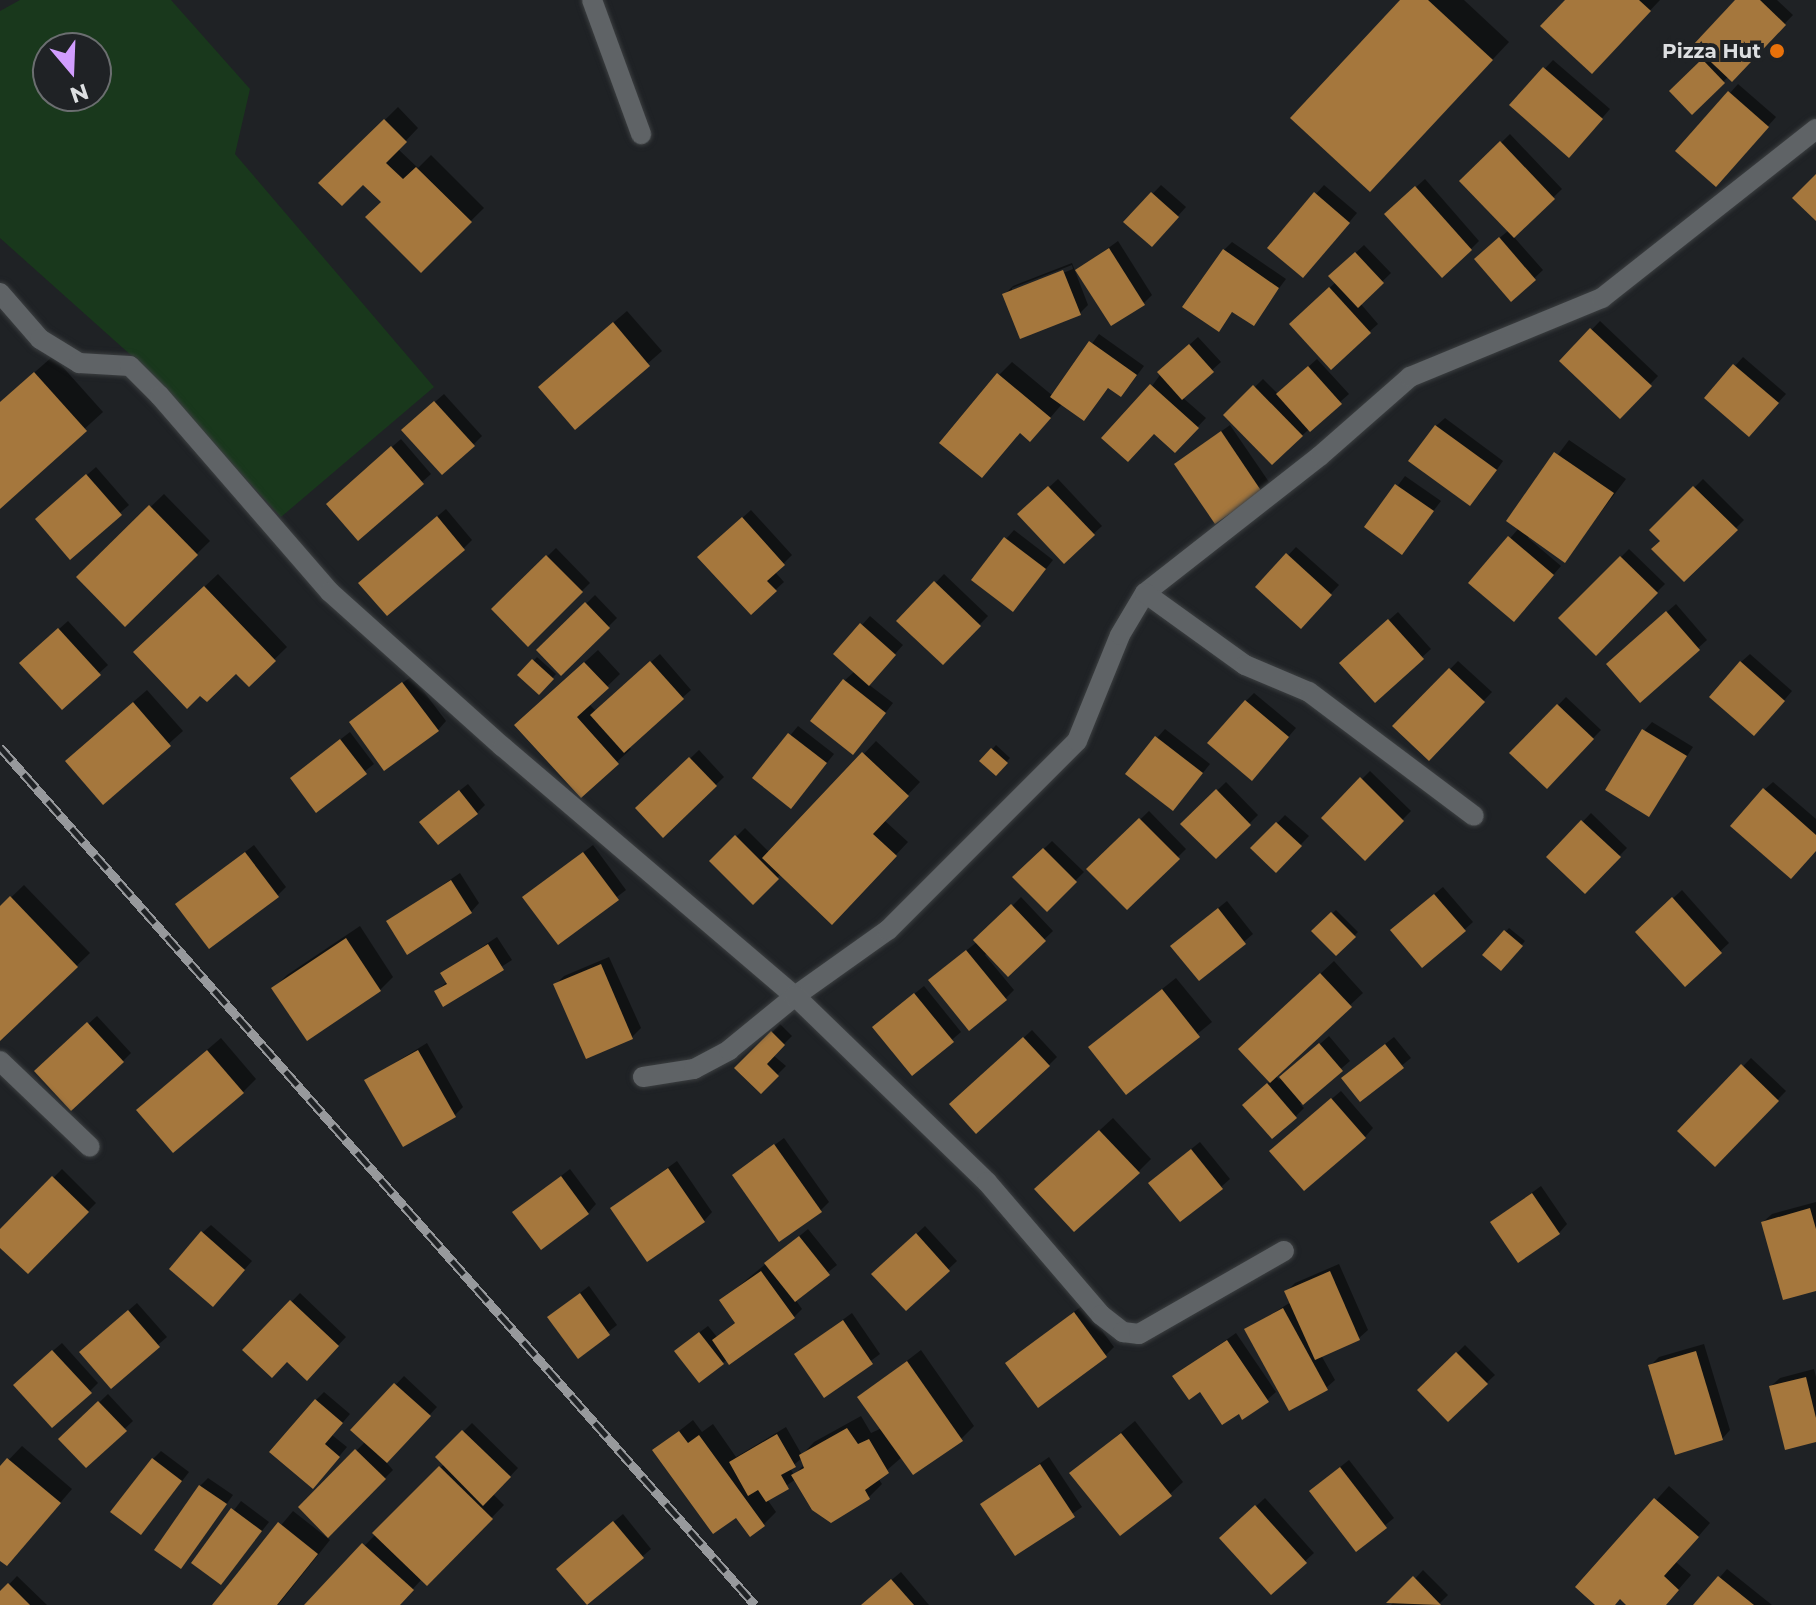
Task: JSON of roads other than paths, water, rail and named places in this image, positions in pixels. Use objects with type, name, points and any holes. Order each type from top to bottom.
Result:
[{"type":"street","points":[[592,0],[641,134]]},
{"type":"street","points":[[643,1077],[694,1069],[729,1050],[795,996],[888,930],[1077,741],[1120,635],[1145,593],[1320,456],[1410,377],[1602,298],[1816,129]]},
{"type":"street","points":[[0,293],[40,339],[79,363],[130,366],[160,396],[330,592],[503,747],[795,996],[987,1182],[1101,1315],[1123,1332],[1139,1334],[1284,1251]]},
{"type":"street","points":[[1145,593],[1245,665],[1309,692],[1474,816]]},
{"type":"street","points":[[0,1061],[90,1147]]},
{"type":"railway","points":[[0,747],[755,1605]]},
{"type":"place","name":"Pizza Hut","points":[[1777,51]]}]
